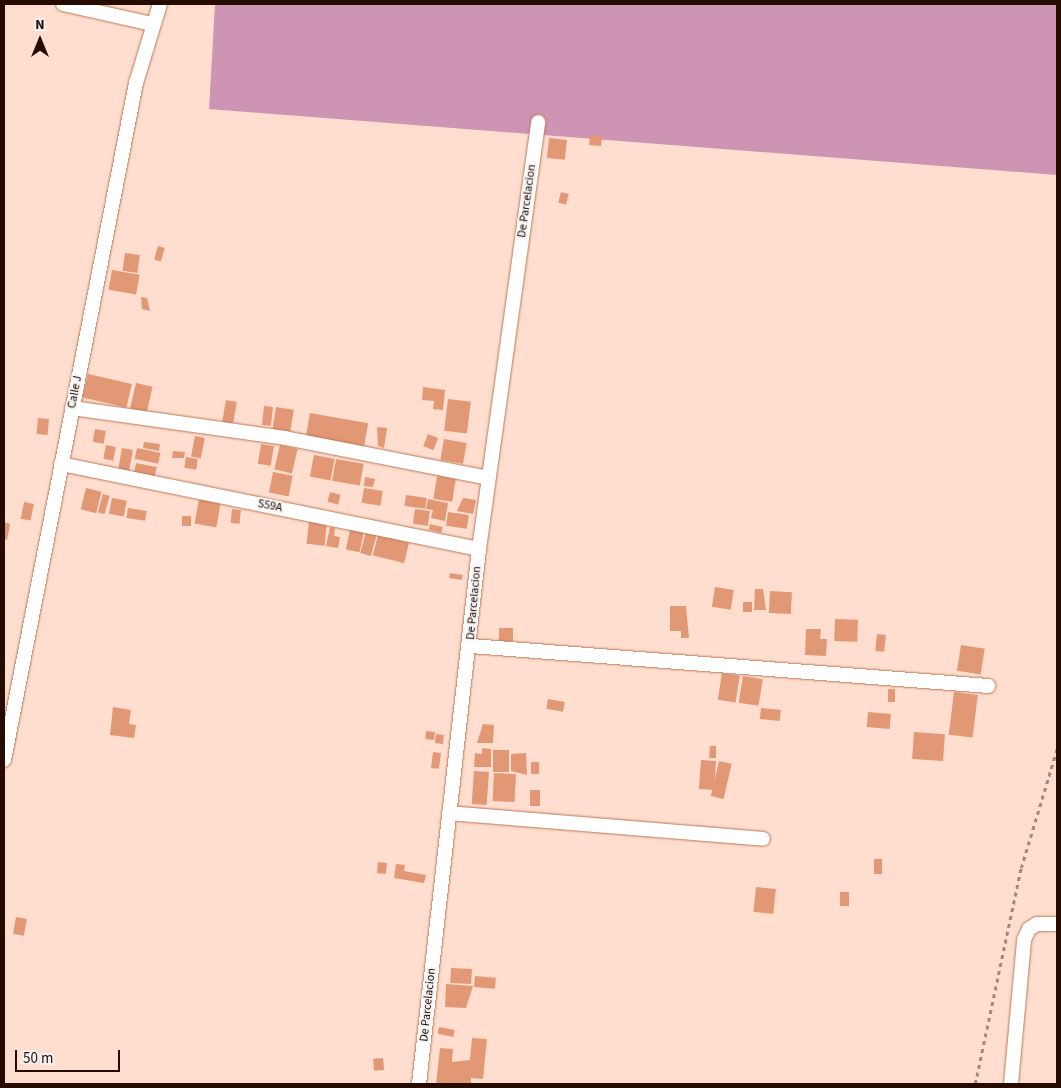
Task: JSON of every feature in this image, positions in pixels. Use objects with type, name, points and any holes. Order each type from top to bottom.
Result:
[{"type":"street","points":[[63,4],[152,24]]},
{"type":"street","name":"Calle J","points":[[4,760],[72,408],[152,24],[160,4]]},
{"type":"street","name":"De Parcelacion","points":[[419,1084],[449,813],[471,646],[479,549],[538,122]]},
{"type":"street","points":[[72,408],[285,438],[488,478]]},
{"type":"street","name":"S59A","points":[[61,464],[479,549]]},
{"type":"street","points":[[471,646],[988,686]]},
{"type":"street","points":[[449,813],[763,839]]},
{"type":"street","points":[[1011,1084],[1024,940],[1029,929],[1037,924],[1057,924]]},
{"type":"path","points":[[975,1084],[1021,868],[1057,749]]},
{"type":"shaded area","points":[[215,4],[1057,4],[1057,175],[209,109]]},
{"type":"building","points":[[590,135],[602,136],[601,146],[589,145]]},
{"type":"building","points":[[549,138],[567,140],[565,160],[547,158]]},
{"type":"building","points":[[561,192],[569,194],[566,205],[558,203]]},
{"type":"building","points":[[158,246],[165,248],[161,261],[154,259]]},
{"type":"building","points":[[125,253],[140,255],[137,273],[122,271]]},
{"type":"building","points":[[112,270],[140,275],[136,295],[109,290]]},
{"type":"building","points":[[141,297],[147,298],[150,311],[142,309]]},
{"type":"building","points":[[88,374],[132,384],[126,408],[83,397]]},
{"type":"building","points":[[136,383],[153,387],[147,412],[130,408]]},
{"type":"building","points":[[423,387],[445,390],[443,410],[433,409],[434,401],[422,400]]},
{"type":"building","points":[[448,399],[471,402],[467,434],[444,431]]},
{"type":"building","points":[[226,400],[237,402],[233,424],[222,422]]},
{"type":"building","points":[[264,406],[273,407],[271,426],[262,425]]},
{"type":"building","points":[[276,407],[294,410],[290,433],[272,430]]},
{"type":"building","points":[[310,413],[368,423],[364,446],[306,436]]},
{"type":"building","points":[[38,418],[49,419],[48,435],[37,434]]},
{"type":"building","points":[[377,427],[387,428],[384,448],[378,446]]},
{"type":"building","points":[[95,429],[106,431],[104,444],[93,442]]},
{"type":"building","points":[[428,434],[438,438],[433,450],[423,446]]},
{"type":"building","points":[[195,436],[205,438],[201,459],[191,457]]},
{"type":"building","points":[[444,439],[467,443],[463,464],[440,460]]},
{"type":"building","points":[[144,442],[160,444],[159,451],[143,448]]},
{"type":"building","points":[[261,444],[274,446],[271,466],[258,464]]},
{"type":"building","points":[[106,445],[116,447],[113,461],[103,459]]},
{"type":"building","points":[[280,445],[298,449],[292,473],[274,469]]},
{"type":"building","points":[[122,448],[133,450],[129,472],[118,470]]},
{"type":"building","points":[[137,448],[160,453],[158,464],[135,459]]},
{"type":"building","points":[[173,451],[185,452],[184,458],[172,458]]},
{"type":"building","points":[[314,455],[335,459],[330,481],[310,477]]},
{"type":"building","points":[[186,457],[198,459],[196,470],[184,468]]},
{"type":"building","points":[[336,459],[364,464],[360,486],[332,481]]},
{"type":"building","points":[[136,463],[157,467],[155,477],[134,473]]},
{"type":"building","points":[[273,472],[293,476],[289,496],[269,493]]},
{"type":"building","points":[[437,476],[456,479],[452,502],[433,499]]},
{"type":"building","points":[[365,477],[375,479],[373,487],[364,486]]},
{"type":"building","points":[[86,488],[102,492],[96,513],[81,509]]},
{"type":"building","points":[[364,488],[383,491],[380,506],[362,503]]},
{"type":"building","points":[[330,492],[341,495],[338,505],[327,502]]},
{"type":"building","points":[[103,494],[110,496],[104,514],[98,512]]},
{"type":"building","points":[[406,495],[427,498],[425,509],[404,506]]},
{"type":"building","points":[[112,498],[127,501],[124,517],[109,514]]},
{"type":"building","points":[[463,498],[476,500],[473,514],[457,511]]},
{"type":"building","points":[[199,499],[221,503],[216,527],[195,524]]},
{"type":"building","points":[[428,499],[448,503],[445,521],[431,518],[433,510],[426,509]]},
{"type":"building","points":[[24,502],[34,504],[31,521],[21,519]]},
{"type":"building","points":[[128,508],[147,511],[145,521],[126,518]]},
{"type":"building","points":[[232,509],[241,510],[239,524],[231,523]]},
{"type":"building","points":[[415,509],[430,511],[428,526],[413,524]]},
{"type":"building","points":[[448,512],[469,515],[467,529],[446,526]]},
{"type":"building","points":[[182,516],[191,516],[191,526],[182,526]]},
{"type":"building","points":[[309,521],[327,523],[324,546],[307,544]]},
{"type":"building","points":[[4,522],[10,524],[7,540],[4,539]]},
{"type":"building","points":[[430,524],[443,527],[441,533],[429,530]]},
{"type":"building","points":[[351,525],[365,528],[359,552],[346,549]]},
{"type":"building","points":[[330,527],[335,528],[334,536],[340,537],[338,548],[326,546]]},
{"type":"building","points":[[367,528],[378,531],[371,556],[360,553]]},
{"type":"building","points":[[378,535],[409,543],[404,563],[373,555]]},
{"type":"building","points":[[450,573],[463,575],[462,580],[449,578]]},
{"type":"building","points":[[715,587],[734,590],[731,610],[712,607]]},
{"type":"building","points":[[755,589],[763,589],[766,610],[754,610]]},
{"type":"building","points":[[770,591],[792,592],[791,614],[769,613]]},
{"type":"building","points":[[743,602],[752,602],[752,612],[743,612]]},
{"type":"building","points":[[670,606],[686,606],[689,638],[681,638],[681,631],[670,631]]},
{"type":"building","points":[[835,619],[858,620],[857,642],[834,641]]},
{"type":"building","points":[[499,628],[513,628],[513,641],[499,641]]},
{"type":"building","points":[[806,629],[821,629],[820,639],[827,639],[826,656],[805,655]]},
{"type":"building","points":[[877,634],[886,635],[884,652],[875,651]]},
{"type":"building","points":[[961,645],[985,649],[981,674],[957,671]]},
{"type":"building","points":[[722,673],[740,676],[736,702],[718,700]]},
{"type":"building","points":[[743,676],[763,679],[759,706],[739,703]]},
{"type":"building","points":[[888,689],[895,689],[895,702],[888,702]]},
{"type":"building","points":[[954,692],[978,695],[973,738],[949,735]]},
{"type":"building","points":[[548,699],[565,702],[563,712],[546,709]]},
{"type":"building","points":[[113,707],[131,710],[129,724],[136,725],[134,738],[110,735]]},
{"type":"building","points":[[761,708],[781,710],[780,721],[760,719]]},
{"type":"building","points":[[868,712],[891,714],[890,729],[867,727]]},
{"type":"building","points":[[483,724],[494,725],[493,743],[477,743]]},
{"type":"building","points":[[426,731],[435,732],[434,740],[425,739]]},
{"type":"building","points":[[914,732],[945,734],[943,761],[912,759]]},
{"type":"building","points":[[436,734],[444,735],[443,744],[435,743]]},
{"type":"building","points":[[710,746],[716,746],[716,758],[709,758]]},
{"type":"building","points":[[482,748],[491,749],[491,767],[474,767],[475,753],[482,754]]},
{"type":"building","points":[[493,750],[509,750],[509,772],[493,772]]},
{"type":"building","points":[[433,752],[441,753],[439,769],[431,768]]},
{"type":"building","points":[[526,753],[527,775],[511,771],[511,754]]},
{"type":"building","points":[[701,760],[716,761],[714,790],[699,789]]},
{"type":"building","points":[[719,761],[732,764],[724,799],[711,796]]},
{"type":"building","points":[[531,762],[539,762],[539,774],[531,774]]},
{"type":"building","points":[[474,771],[489,772],[487,805],[472,804]]},
{"type":"building","points":[[494,773],[516,774],[515,802],[493,801]]},
{"type":"building","points":[[530,790],[540,790],[540,806],[530,806]]},
{"type":"building","points":[[874,859],[882,859],[882,874],[874,874]]},
{"type":"building","points":[[378,862],[387,863],[386,874],[377,873]]},
{"type":"building","points":[[396,864],[405,865],[404,871],[426,875],[424,883],[394,878]]},
{"type":"building","points":[[756,887],[776,889],[773,914],[753,912]]},
{"type":"building","points":[[840,892],[849,892],[849,906],[840,906]]},
{"type":"building","points":[[16,917],[27,919],[24,936],[13,934]]},
{"type":"building","points":[[451,968],[472,969],[471,984],[450,983]]},
{"type":"building","points":[[475,976],[496,978],[495,989],[474,987]]},
{"type":"building","points":[[446,984],[473,986],[466,1008],[445,1007]]},
{"type":"building","points":[[439,1027],[455,1030],[453,1037],[438,1034]]},
{"type":"building","points":[[472,1038],[487,1039],[483,1079],[471,1078],[471,1084],[436,1084],[440,1048],[453,1049],[452,1062],[470,1060]]},
{"type":"building","points":[[383,1058],[384,1070],[374,1071],[373,1059]]}]
